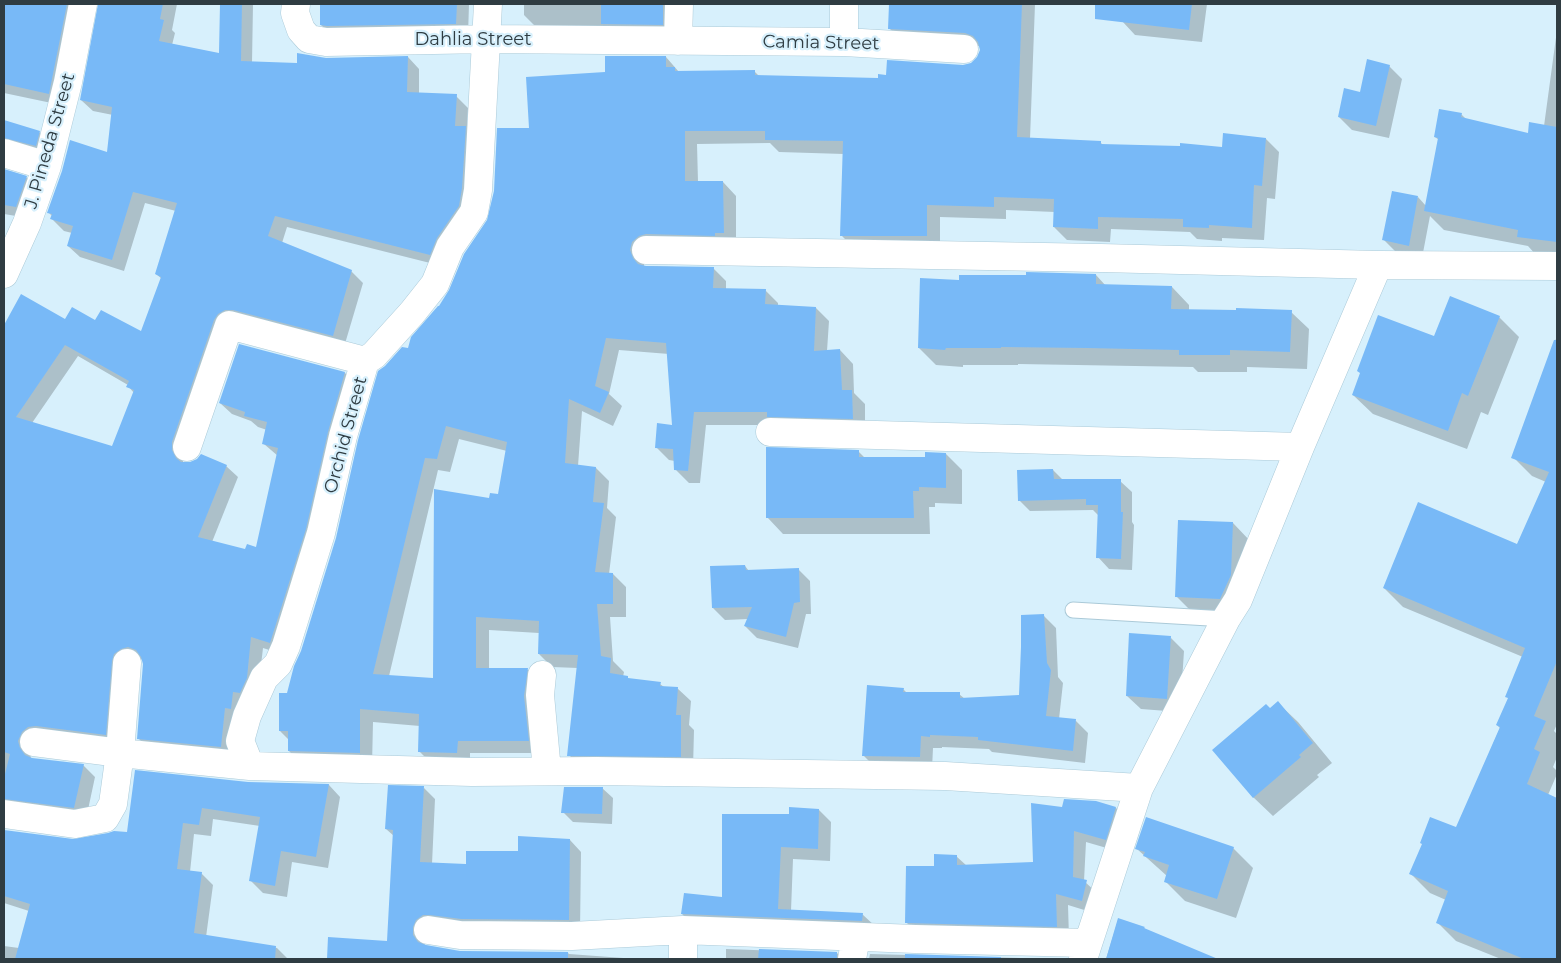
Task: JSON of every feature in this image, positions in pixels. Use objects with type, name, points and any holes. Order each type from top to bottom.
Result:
[{"type":"street","name":"J. Pineda Street","points":[[4,274],[27,223],[47,166],[68,82],[83,4]]},
{"type":"street","name":"Dahlia Street","points":[[296,4],[295,13],[301,30],[309,39],[326,42],[487,39],[678,41]]},
{"type":"street","name":"Orchid Street","points":[[250,766],[240,741],[247,716],[264,678],[278,664],[286,646],[321,533],[343,436],[365,361],[374,355],[435,284],[450,247],[474,212],[478,190],[488,4]]},
{"type":"street","points":[[678,41],[679,4]]},
{"type":"street","points":[[844,4],[844,42]]},
{"type":"street","name":"Camia Street","points":[[678,41],[844,42],[964,49]]},
{"type":"street","points":[[4,153],[47,166]]},
{"type":"street","points":[[646,250],[1378,265],[1557,266]]},
{"type":"street","points":[[428,930],[460,935],[572,936],[683,930],[854,948],[1085,951],[1139,788],[1238,600],[1300,447],[1378,265]]},
{"type":"street","points":[[187,447],[229,325],[365,361]]},
{"type":"street","points":[[770,432],[1300,447]]},
{"type":"street","points":[[4,814],[76,824],[105,818],[113,804],[120,753],[127,663]]},
{"type":"street","points":[[542,675],[540,695],[547,771]]},
{"type":"street","points":[[34,742],[250,766],[463,772],[547,771],[945,776],[1139,788]]},
{"type":"street","points":[[683,930],[683,959]]},
{"type":"lane","points":[[1073,610],[1226,620]]},
{"type":"building","points":[[4,4],[67,4],[49,94],[4,84]]},
{"type":"building","points":[[98,4],[163,4],[160,19],[164,20],[159,41],[219,53],[220,4],[242,4],[241,61],[297,63],[297,53],[326,58],[408,56],[407,92],[457,94],[455,126],[466,126],[459,206],[437,238],[430,255],[275,216],[268,236],[352,270],[333,336],[233,310],[225,310],[218,314],[214,320],[172,442],[172,450],[176,458],[181,462],[190,462],[197,459],[201,454],[227,465],[198,537],[245,549],[247,544],[256,547],[278,448],[262,444],[267,422],[244,416],[245,412],[219,403],[239,344],[345,372],[328,432],[306,529],[270,643],[251,637],[247,678],[240,693],[233,692],[231,709],[225,708],[221,747],[137,739],[143,664],[136,650],[128,647],[114,654],[112,661],[106,735],[36,726],[28,727],[22,732],[18,741],[25,755],[32,758],[84,764],[74,808],[4,799],[4,778],[10,754],[4,752],[4,325],[21,294],[65,319],[72,307],[95,320],[101,310],[141,331],[161,277],[155,274],[177,203],[133,192],[112,260],[67,246],[73,226],[50,219],[52,214],[47,213],[62,171],[70,140],[107,152],[112,107],[80,100]],"holes":[[[65,345],[129,381],[126,387],[134,390],[112,446],[16,417]]]},
{"type":"building","points":[[320,4],[457,4],[456,24],[320,25]]},
{"type":"building","points":[[601,4],[663,4],[663,25],[601,24]]},
{"type":"building","points":[[889,4],[1022,4],[1017,137],[1101,141],[1101,144],[1180,146],[1180,143],[1222,147],[1223,133],[1266,138],[1262,186],[1254,185],[1252,228],[1209,225],[1209,228],[1183,227],[1183,219],[1098,217],[1098,229],[1053,227],[1054,199],[994,197],[994,207],[927,205],[927,236],[840,236],[843,141],[765,140],[765,131],[685,131],[685,181],[723,181],[724,233],[715,233],[715,236],[646,234],[639,236],[632,242],[630,250],[633,258],[638,264],[646,266],[714,267],[713,288],[766,289],[765,304],[816,307],[814,351],[840,349],[842,390],[852,390],[853,419],[767,417],[767,412],[694,412],[688,471],[674,470],[673,449],[655,448],[657,423],[672,425],[666,343],[606,338],[595,386],[609,392],[600,413],[569,399],[565,463],[596,467],[593,502],[604,503],[595,572],[613,573],[613,604],[597,604],[601,656],[611,658],[610,673],[628,676],[628,678],[661,682],[660,686],[678,687],[676,715],[681,715],[681,757],[567,756],[578,655],[538,654],[539,621],[476,617],[476,668],[528,668],[524,696],[529,741],[458,741],[457,753],[418,752],[419,714],[360,709],[360,753],[288,751],[288,731],[279,731],[279,693],[287,693],[336,538],[358,440],[378,371],[402,347],[408,348],[411,337],[439,306],[449,290],[464,254],[487,220],[494,191],[497,128],[529,128],[526,77],[605,72],[605,56],[666,56],[666,67],[675,67],[675,71],[755,70],[755,75],[878,78],[878,74],[886,75],[887,60],[963,65],[971,63],[977,57],[980,50],[978,42],[973,36],[965,33],[888,29]],"holes":[[[446,426],[507,442],[498,494],[490,493],[489,498],[434,489],[433,678],[373,674],[425,458],[437,459]]]},
{"type":"building","points":[[1095,4],[1192,4],[1189,30],[1095,19]]},
{"type":"building","points":[[1367,59],[1390,65],[1376,126],[1338,117],[1344,88],[1360,92]]},
{"type":"building","points":[[1439,109],[1462,113],[1461,117],[1528,133],[1529,122],[1557,127],[1557,242],[1517,237],[1518,230],[1424,211],[1438,138],[1434,137]]},
{"type":"building","points":[[4,120],[40,131],[36,146],[4,138]]},
{"type":"building","points":[[4,169],[27,176],[16,207],[4,205]]},
{"type":"building","points":[[1392,191],[1418,196],[1409,246],[1382,240]]},
{"type":"building","points":[[1026,272],[1096,274],[1096,284],[1172,286],[1171,309],[1236,310],[1236,308],[1292,310],[1290,352],[1230,350],[1230,355],[1179,355],[1179,350],[1001,347],[946,348],[945,350],[918,348],[920,278],[959,280],[959,275],[1026,275]]},
{"type":"building","points":[[1450,296],[1500,316],[1468,396],[1462,393],[1448,431],[1352,395],[1360,373],[1357,371],[1378,315],[1434,336]]},
{"type":"building","points":[[1554,340],[1557,340],[1557,661],[1534,716],[1546,721],[1534,749],[1540,752],[1527,784],[1557,798],[1557,959],[1524,959],[1436,923],[1448,891],[1409,874],[1422,844],[1420,843],[1430,817],[1456,827],[1500,727],[1496,725],[1508,698],[1505,697],[1525,648],[1383,588],[1418,502],[1517,544],[1549,472],[1511,458]]},
{"type":"building","points":[[766,447],[859,450],[859,457],[925,457],[925,452],[946,453],[946,488],[919,487],[919,491],[913,491],[914,518],[766,518]]},
{"type":"building","points":[[1053,469],[1054,479],[1121,479],[1121,512],[1123,512],[1121,559],[1096,558],[1098,505],[1086,505],[1086,499],[1018,501],[1017,470]]},
{"type":"building","points":[[1178,520],[1233,522],[1231,575],[1220,599],[1175,597]]},
{"type":"building","points":[[745,565],[746,570],[799,568],[800,602],[794,603],[786,637],[744,626],[752,607],[712,608],[710,566]]},
{"type":"building","points":[[1044,614],[1047,663],[1051,670],[1046,716],[1076,719],[1073,751],[978,740],[978,737],[930,735],[930,737],[921,736],[920,757],[862,756],[867,685],[904,688],[903,692],[960,692],[960,698],[1019,695],[1021,615]]},
{"type":"building","points":[[1129,633],[1171,636],[1167,699],[1126,696]]},
{"type":"building","points":[[1278,701],[1313,743],[1299,755],[1301,757],[1253,798],[1212,750],[1266,704],[1270,708]]},
{"type":"building","points":[[135,770],[248,782],[329,784],[316,857],[281,851],[275,886],[249,881],[260,817],[202,808],[199,825],[183,823],[177,869],[202,872],[194,933],[276,946],[275,959],[15,959],[30,904],[4,896],[4,830],[73,839],[114,831],[127,832]]},
{"type":"building","points":[[388,785],[424,786],[420,862],[466,864],[466,851],[518,851],[518,836],[570,839],[569,920],[461,919],[423,915],[416,920],[413,927],[413,935],[418,942],[460,951],[568,952],[568,959],[327,959],[328,937],[387,941],[393,830],[385,829]]},
{"type":"building","points":[[564,787],[603,787],[602,814],[561,813]]},
{"type":"building","points":[[1064,799],[1096,801],[1116,807],[1106,840],[1074,831],[1073,877],[1087,880],[1082,901],[1056,894],[1057,927],[905,923],[906,866],[934,866],[934,854],[957,855],[957,865],[1033,862],[1031,803],[1062,807]]},
{"type":"building","points":[[789,807],[819,809],[818,849],[781,847],[778,909],[863,913],[862,921],[681,914],[684,893],[722,897],[722,814],[789,814]]},
{"type":"building","points":[[1146,817],[1234,847],[1217,899],[1164,882],[1169,865],[1143,856],[1145,852],[1135,849]]},
{"type":"building","points":[[1118,918],[1145,927],[1218,959],[1106,959]]},
{"type":"building","points":[[759,949],[837,952],[837,959],[758,959]]},
{"type":"building","points":[[905,954],[1001,957],[1001,959],[905,959]]},
{"type":"waterway","points":[[4,23],[8,4]]}]
